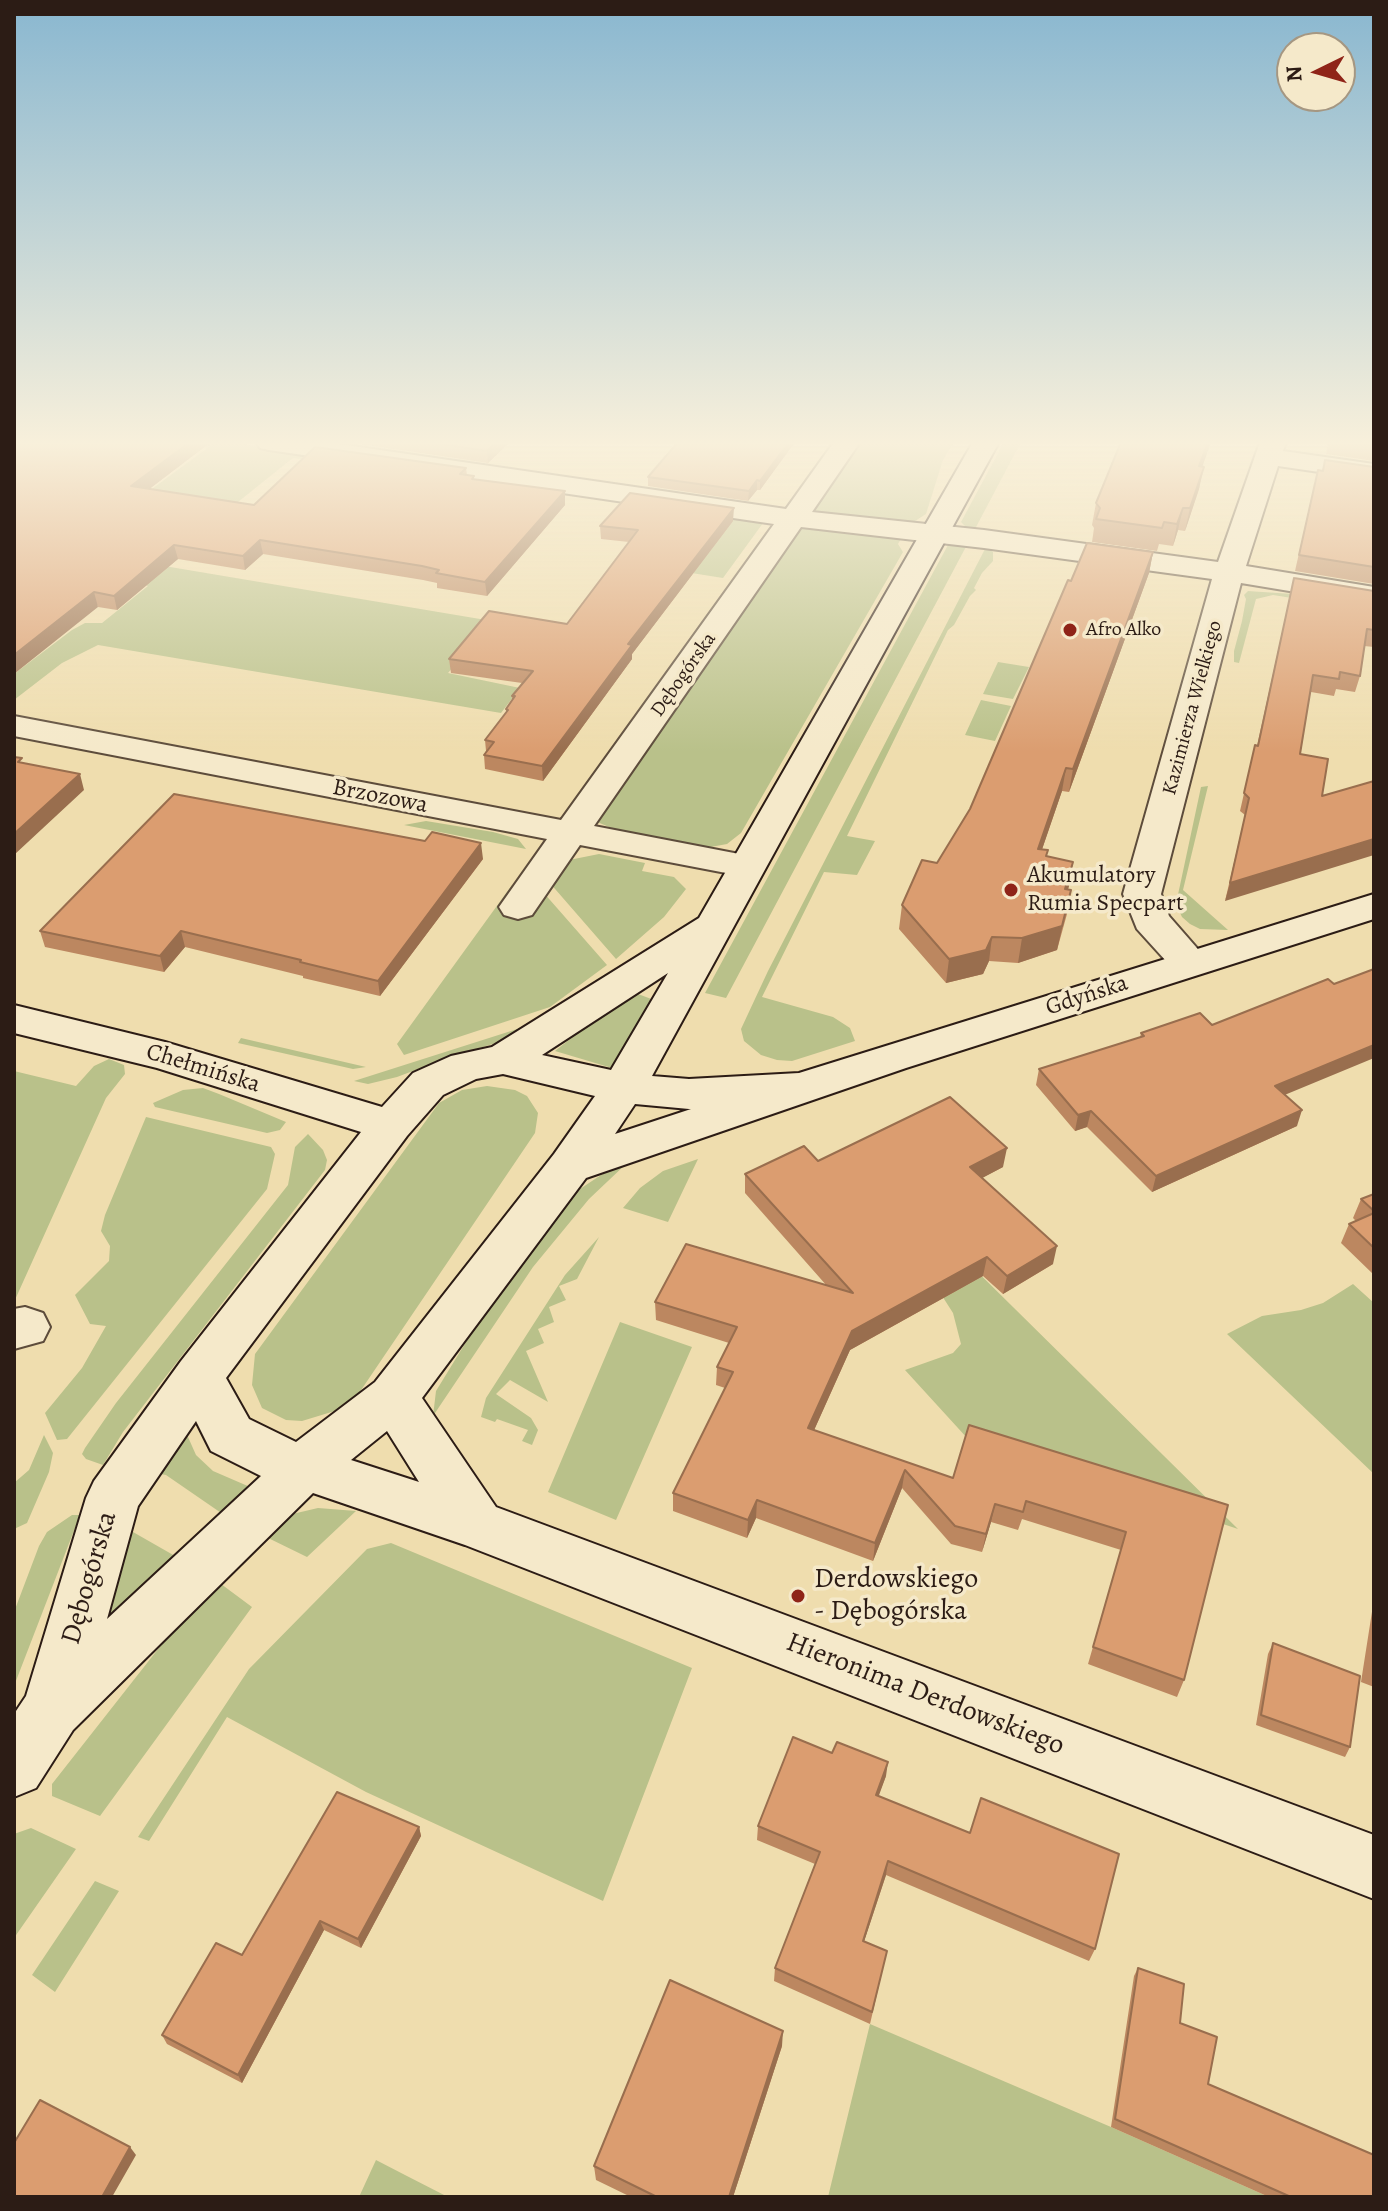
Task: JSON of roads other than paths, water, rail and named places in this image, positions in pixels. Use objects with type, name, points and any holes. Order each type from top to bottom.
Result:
[{"type":"street","name":"Dębogórska","points":[[518,907],[775,545]]},
{"type":"street","points":[[623,1088],[711,926],[928,545]]},
{"type":"street","points":[[1027,545],[1229,572],[1374,596]]},
{"type":"street","name":"Kazimierza Wielkiego","points":[[1190,963],[1151,920],[1142,894],[1238,545]]},
{"type":"street","name":"Brzozowa","points":[[14,726],[747,866]]},
{"type":"street","name":"Gdyńska","points":[[570,1166],[802,1088],[1374,906]]},
{"type":"street","points":[[503,1060],[711,926]]},
{"type":"street","name":"Chełmińska","points":[[14,1019],[165,1056],[391,1125]]},
{"type":"street","name":"Dębogórska","points":[[52,1710],[113,1498],[199,1376],[391,1125],[428,1084],[466,1066],[503,1060]]},
{"type":"street","name":"Gdyńska","points":[[503,1060],[623,1088],[689,1094],[802,1088]]},
{"type":"street","name":"Dębogórska","points":[[14,1767],[52,1710],[274,1499],[303,1467],[393,1397],[570,1166],[623,1088]]},
{"type":"street","name":"Hieronima Derdowskiego","points":[[199,1376],[230,1435],[263,1454],[476,1524],[1374,1867]]},
{"type":"street","points":[[393,1397],[476,1524]]},
{"type":"place","name":"Afro Alko","points":[[1070,630]]},
{"type":"place","name":"Akumulatory Rumia Specpart","points":[[1011,890]]},
{"type":"place","name":"Derdowskiego - Dębogórska","points":[[798,1596]]}]
